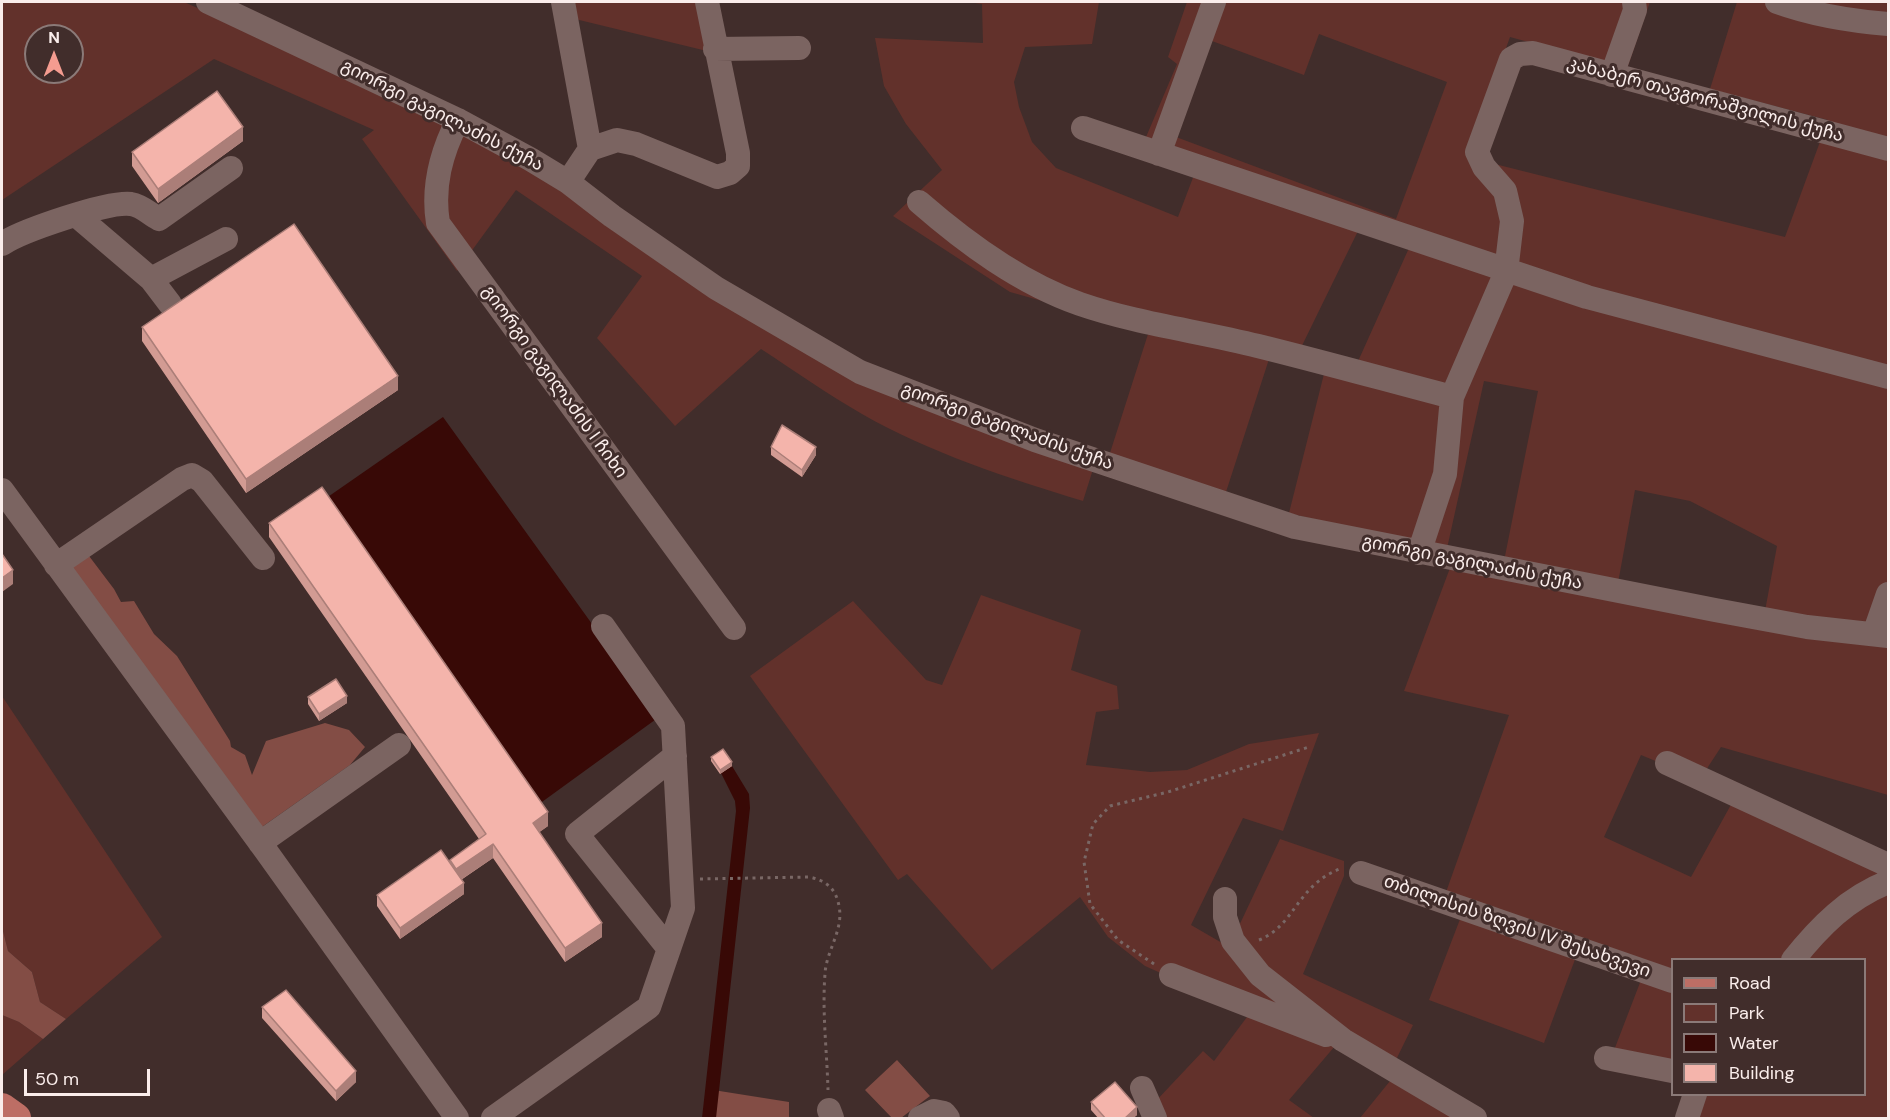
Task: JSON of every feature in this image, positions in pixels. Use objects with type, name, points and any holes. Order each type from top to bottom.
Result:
[{"type":"main road","points":[[2,1108],[16,1119]]},
{"type":"street","name":"გიორგი გაგილაძის ქუჩა","points":[[208,2],[259,13],[568,182],[612,216],[716,288],[860,372],[1035,440],[1295,526],[1419,553],[1807,627],[1881,635]]},
{"type":"street","points":[[563,2],[573,44],[590,149]]},
{"type":"street","points":[[568,182],[590,149],[617,140],[636,144],[717,177],[730,173],[738,166],[738,153],[707,2]]},
{"type":"street","points":[[1159,154],[1214,2]]},
{"type":"street","points":[[1612,75],[1635,10],[1634,2]]},
{"type":"street","points":[[1777,2],[1849,21],[1888,24]]},
{"type":"street","points":[[715,49],[799,48]]},
{"type":"street","name":"კახაბერ თავგორაშვილის ქუჩა","points":[[1506,272],[1512,221],[1505,191],[1484,167],[1477,152],[1511,59],[1520,54],[1533,53],[1888,149]]},
{"type":"street","name":"გიორგი გაგილაძის I ჩიხი","points":[[458,120],[449,136],[438,173],[434,196],[438,223],[734,628]]},
{"type":"street","points":[[1083,128],[1506,272],[1587,297],[1888,377]]},
{"type":"street","points":[[2,244],[9,239],[76,215],[129,204],[144,207],[159,219],[231,168]]},
{"type":"street","points":[[919,202],[958,236],[977,249],[1054,294],[1081,304],[1154,324],[1256,345],[1452,397]]},
{"type":"street","points":[[76,215],[151,279],[170,304]]},
{"type":"street","points":[[151,279],[226,239]]},
{"type":"street","points":[[1419,553],[1445,474],[1452,397],[1506,272]]},
{"type":"street","points":[[56,565],[182,479],[192,475],[202,481],[264,558]]},
{"type":"street","points":[[2,490],[260,843],[457,1119]]},
{"type":"street","points":[[1881,635],[1888,594]]},
{"type":"street","points":[[493,1119],[649,1007],[683,908],[675,734],[669,720],[603,626]]},
{"type":"street","points":[[260,843],[399,745]]},
{"type":"street","points":[[669,949],[577,834],[675,756]]},
{"type":"street","points":[[1667,764],[1888,865]]},
{"type":"street","name":"თბილისის ზღვის IV შესახვევი","points":[[1361,873],[1671,981]]},
{"type":"street","points":[[1795,958],[1814,933],[1837,912],[1865,891],[1888,882]]},
{"type":"street","points":[[1225,899],[1225,917],[1233,941],[1260,975],[1343,1040],[1475,1119]]},
{"type":"street","points":[[1171,975],[1343,1040]]},
{"type":"street","points":[[1606,1058],[1671,1071]]},
{"type":"street","points":[[1142,1088],[1155,1119]]},
{"type":"street","points":[[1687,1119],[1695,1096]]},
{"type":"street","points":[[920,1119],[934,1111],[944,1113],[948,1119]]},
{"type":"path","points":[[1171,975],[1118,940],[1090,904],[1084,862],[1093,824],[1110,806],[1168,792],[1309,747]]},
{"type":"path","points":[[1233,941],[1252,943],[1274,934],[1306,889],[1326,874],[1342,868],[1361,873]]},
{"type":"path","points":[[713,878],[808,877],[823,880],[833,890],[839,906],[840,922],[825,972],[831,1114]]},
{"type":"green space","points":[[2,2],[184,2],[388,93],[558,184],[786,340],[1094,466],[1083,501],[998,474],[915,441],[862,414],[761,349],[675,426],[597,338],[642,276],[516,190],[457,271],[362,139],[374,130],[214,59],[2,200]]},
{"type":"green space","points":[[567,2],[703,2],[711,52],[571,18]]},
{"type":"green space","points":[[968,2],[1099,2],[1092,44],[1025,47],[1014,82],[1019,107],[1032,142],[1056,168],[1178,217],[1194,175],[1138,156],[1177,64],[1168,57],[1187,2],[1650,2],[1627,69],[1510,37],[1467,157],[1785,237],[1828,120],[1710,89],[1737,2],[1888,2],[1888,628],[1765,611],[1777,546],[1690,501],[1635,490],[1618,583],[1504,561],[1538,391],[1484,381],[1446,553],[1289,513],[1328,358],[1355,368],[1409,248],[1358,231],[1293,364],[1270,356],[1226,492],[1109,456],[1149,331],[1010,292],[893,216],[942,170],[906,124],[884,86],[875,38],[983,43],[982,4]],"holes":[[[1319,34],[1447,82],[1396,219],[1176,137],[1212,41],[1304,75]]]},
{"type":"green space","points":[[1450,568],[1888,643],[1888,795],[1721,747],[1706,770],[1658,762],[1641,755],[1604,837],[1691,877],[1733,801],[1888,875],[1788,958],[1671,958],[1671,975],[1445,895],[1509,715],[1404,691]]},
{"type":"green space","points":[[981,595],[1081,630],[1071,670],[1117,686],[1119,709],[1096,712],[1086,765],[1150,772],[1187,770],[1249,744],[1319,733],[1283,831],[1243,818],[1191,925],[1229,947],[1280,839],[1344,861],[1344,876],[1303,974],[1413,1025],[1394,1064],[1335,1046],[1289,1100],[1314,1118],[1163,1118],[1154,1103],[1203,1051],[1214,1061],[1250,1013],[1145,966],[1108,937],[1080,897],[992,970],[907,874],[898,880],[750,676],[853,601],[926,680],[942,685]]},
{"type":"green space","points":[[2,696],[162,937],[66,1019],[40,1002],[32,972],[8,951],[2,927]]},
{"type":"green space","points":[[1888,889],[1888,1118],[1697,1118],[1706,1096],[1866,1096],[1866,958],[1803,958],[1815,944]]},
{"type":"green space","points":[[1462,914],[1577,954],[1544,1043],[1429,1000]]},
{"type":"green space","points":[[1641,980],[1671,989],[1671,1082],[1608,1066]]},
{"type":"green space","points":[[2,1015],[19,1022],[43,1039],[2,1075]]},
{"type":"green space","points":[[1390,1081],[1464,1118],[1360,1118]]},
{"type":"shaded area","points":[[86,552],[121,602],[134,601],[154,634],[177,656],[230,741],[231,747],[245,755],[252,775],[266,741],[325,723],[349,730],[365,747],[350,765],[259,829],[58,568]]},
{"type":"shaded area","points":[[2,927],[8,951],[32,972],[40,1002],[66,1019],[43,1039],[19,1022],[2,1015]]},
{"type":"shaded area","points":[[897,1060],[930,1096],[901,1118],[892,1118],[865,1090]]},
{"type":"shaded area","points":[[707,1089],[789,1102],[789,1118],[704,1118]]},
{"type":"water","points":[[443,417],[659,717],[535,807],[322,501]]},
{"type":"water","points":[[732,766],[749,794],[750,808],[716,1118],[702,1118],[736,811],[735,801],[721,773]]},
{"type":"building","points":[[217,91],[243,127],[158,189],[132,152]]},
{"type":"building","points":[[294,224],[398,376],[246,479],[142,327]]},
{"type":"building","points":[[782,425],[816,447],[802,470],[771,447]]},
{"type":"building","points":[[322,487],[548,812],[533,823],[602,923],[565,948],[493,844],[456,869],[450,860],[486,834],[269,523]]},
{"type":"building","points":[[2,554],[13,570],[2,578]]},
{"type":"building","points":[[336,679],[347,696],[319,714],[308,697]]},
{"type":"building","points":[[723,749],[732,762],[720,770],[711,757]]},
{"type":"building","points":[[441,850],[464,883],[400,928],[377,895]]},
{"type":"building","points":[[286,990],[356,1071],[336,1091],[262,1007]]},
{"type":"building","points":[[1115,1082],[1137,1107],[1124,1119],[1106,1119],[1091,1102]]}]
